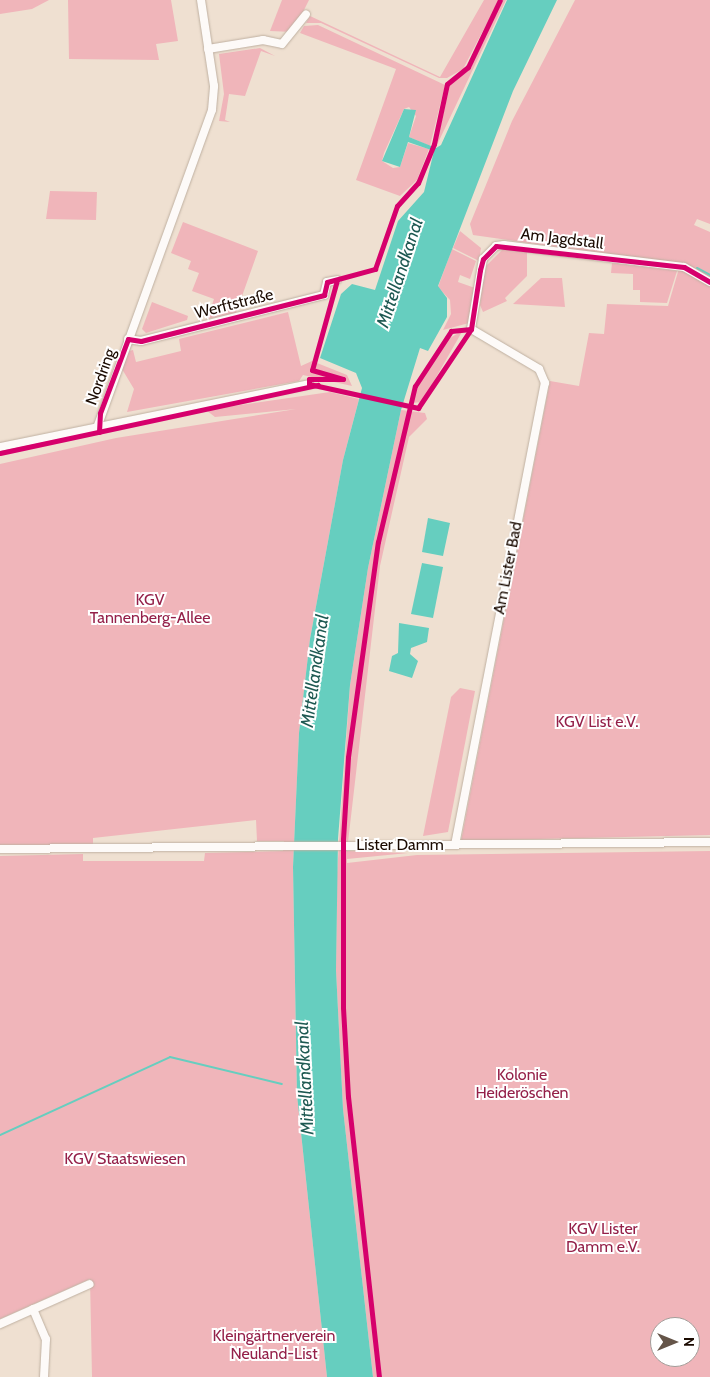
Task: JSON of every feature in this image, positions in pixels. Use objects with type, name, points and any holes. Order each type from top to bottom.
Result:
[{"type":"street","name":"Nordring","points":[[98,425],[212,110],[208,50],[201,0]]},
{"type":"street","points":[[208,50],[264,40],[282,44],[306,14]]},
{"type":"street","name":"Am Jagdstall","points":[[471,329],[483,259],[496,246],[684,267],[710,282]]},
{"type":"street","name":"Werftstraße","points":[[128,339],[141,341],[324,295],[328,282],[337,280]]},
{"type":"street","name":"Am Lister Bad","points":[[455,845],[545,383],[539,369],[471,329]]},
{"type":"street","points":[[0,447],[112,422],[309,384]]},
{"type":"street","name":"Lister Damm","points":[[0,850],[283,845],[710,842]]},
{"type":"street","points":[[0,1324],[90,1284]]},
{"type":"street","points":[[33,1310],[46,1339],[44,1377]]},
{"type":"green space","points":[[0,0],[49,0],[32,9],[0,14]]},
{"type":"green space","points":[[68,0],[171,0],[178,41],[156,44],[159,60],[69,59]]},
{"type":"green space","points":[[282,0],[309,0],[293,32],[270,31]]},
{"type":"green space","points":[[484,0],[499,0],[463,69],[447,78],[439,78],[321,23],[306,23],[310,16],[440,77]]},
{"type":"green space","points":[[502,0],[506,0],[436,147],[450,85],[470,69]]},
{"type":"green space","name":"KGV List e.V.","points":[[575,0],[710,0],[710,224],[697,219],[694,225],[710,232],[710,835],[461,841],[550,381],[579,386],[589,333],[604,334],[607,304],[668,306],[680,265],[473,235],[470,224],[512,121]]},
{"type":"green space","points":[[318,25],[445,85],[430,146],[409,137],[416,116],[409,107],[404,109],[384,153],[382,161],[393,168],[400,167],[408,143],[429,149],[417,180],[400,196],[356,180],[396,69],[300,33],[304,26]]},
{"type":"green space","points":[[260,48],[275,56],[261,51],[245,96],[229,94],[225,120],[230,122],[219,121],[224,94],[219,54]]},
{"type":"green space","points":[[50,191],[97,192],[96,220],[46,219]]},
{"type":"green space","points":[[183,222],[258,251],[236,313],[207,319],[214,299],[192,291],[199,273],[188,269],[191,261],[171,253]]},
{"type":"green space","points":[[460,231],[481,248],[479,261],[453,248]]},
{"type":"green space","points":[[452,249],[476,261],[470,279],[460,275],[458,282],[475,288],[469,323],[443,330],[451,314],[450,300],[438,287]]},
{"type":"green space","points":[[503,249],[527,252],[527,276],[505,298],[507,301],[483,312],[480,305],[485,267]]},
{"type":"green space","points":[[612,263],[677,271],[667,303],[640,302],[640,290],[633,290],[633,274],[611,273]]},
{"type":"green space","points":[[541,278],[562,278],[565,307],[513,304]]},
{"type":"green space","points":[[152,302],[188,316],[187,320],[146,333],[142,329]]},
{"type":"green space","points":[[288,312],[301,366],[312,361],[347,375],[352,386],[303,375],[299,381],[127,412],[134,389],[122,369],[129,351],[133,350],[136,362],[181,351],[179,339]]},
{"type":"green space","points":[[463,330],[422,402],[412,403],[420,378],[447,340]]},
{"type":"green space","points":[[330,392],[359,399],[343,460],[310,639],[299,733],[293,867],[297,1095],[327,1377],[92,1377],[90,1279],[0,1319],[0,856],[83,854],[83,861],[204,861],[205,853],[283,851],[284,841],[257,841],[256,820],[93,838],[93,846],[0,846],[0,464],[116,438],[296,409],[215,417],[206,410]]},
{"type":"green space","name":"KGV Lister Damm e.V.","points":[[401,410],[425,413],[427,419],[409,437],[380,566],[347,851],[408,853],[347,859],[347,863],[417,855],[710,851],[710,1377],[373,1377],[343,1109],[336,970],[337,873],[350,685],[368,568]]},
{"type":"green space","points":[[460,688],[475,691],[448,832],[423,836],[451,697]]},
{"type":"water","name":"Mittellandkanal","points":[[507,0],[557,0],[513,91],[438,286],[447,298],[447,317],[428,351],[420,348],[401,410],[368,568],[350,685],[338,839],[336,970],[343,1109],[373,1377],[327,1377],[297,1095],[293,867],[299,733],[310,639],[343,460],[362,388],[356,373],[320,358],[341,294],[352,284],[375,290],[398,221],[424,192],[434,151],[408,142],[400,167],[382,161],[404,109],[416,110],[409,137],[436,148],[441,145]]},
{"type":"water","points":[[428,518],[450,523],[443,556],[422,552]]},
{"type":"water","points":[[422,563],[443,567],[433,618],[411,614]]},
{"type":"water","points":[[399,623],[429,628],[427,642],[411,648],[410,654],[418,661],[412,678],[389,671],[392,656],[398,653]]},
{"type":"waterway","points":[[697,268],[710,275]]},
{"type":"waterway","points":[[0,1135],[170,1057],[282,1084]]},
{"type":"cycle path","points":[[99,432],[100,413],[128,339],[141,341],[324,295],[327,282],[375,269],[397,206],[418,183],[434,144],[447,84],[468,67],[500,0]]},
{"type":"cycle path","points":[[337,280],[312,370],[343,379],[309,379],[309,384],[418,408],[471,329],[483,259],[496,246],[684,267],[710,282]]},
{"type":"cycle path","points":[[379,1377],[348,1097],[343,1007],[343,839],[348,757],[378,542],[415,386],[451,331],[471,329]]},
{"type":"cycle path","points":[[0,453],[318,385]]},
{"type":"park label","name":"KGV Tannenberg-Allee","points":[[150,609]]},
{"type":"park label","name":"Kolonie Heideröschen","points":[[522,1084]]},
{"type":"park label","name":"KGV Staatswiesen","points":[[125,1159]]},
{"type":"park label","name":"Kleingärtnerverein Neuland-List","points":[[274,1345]]}]
